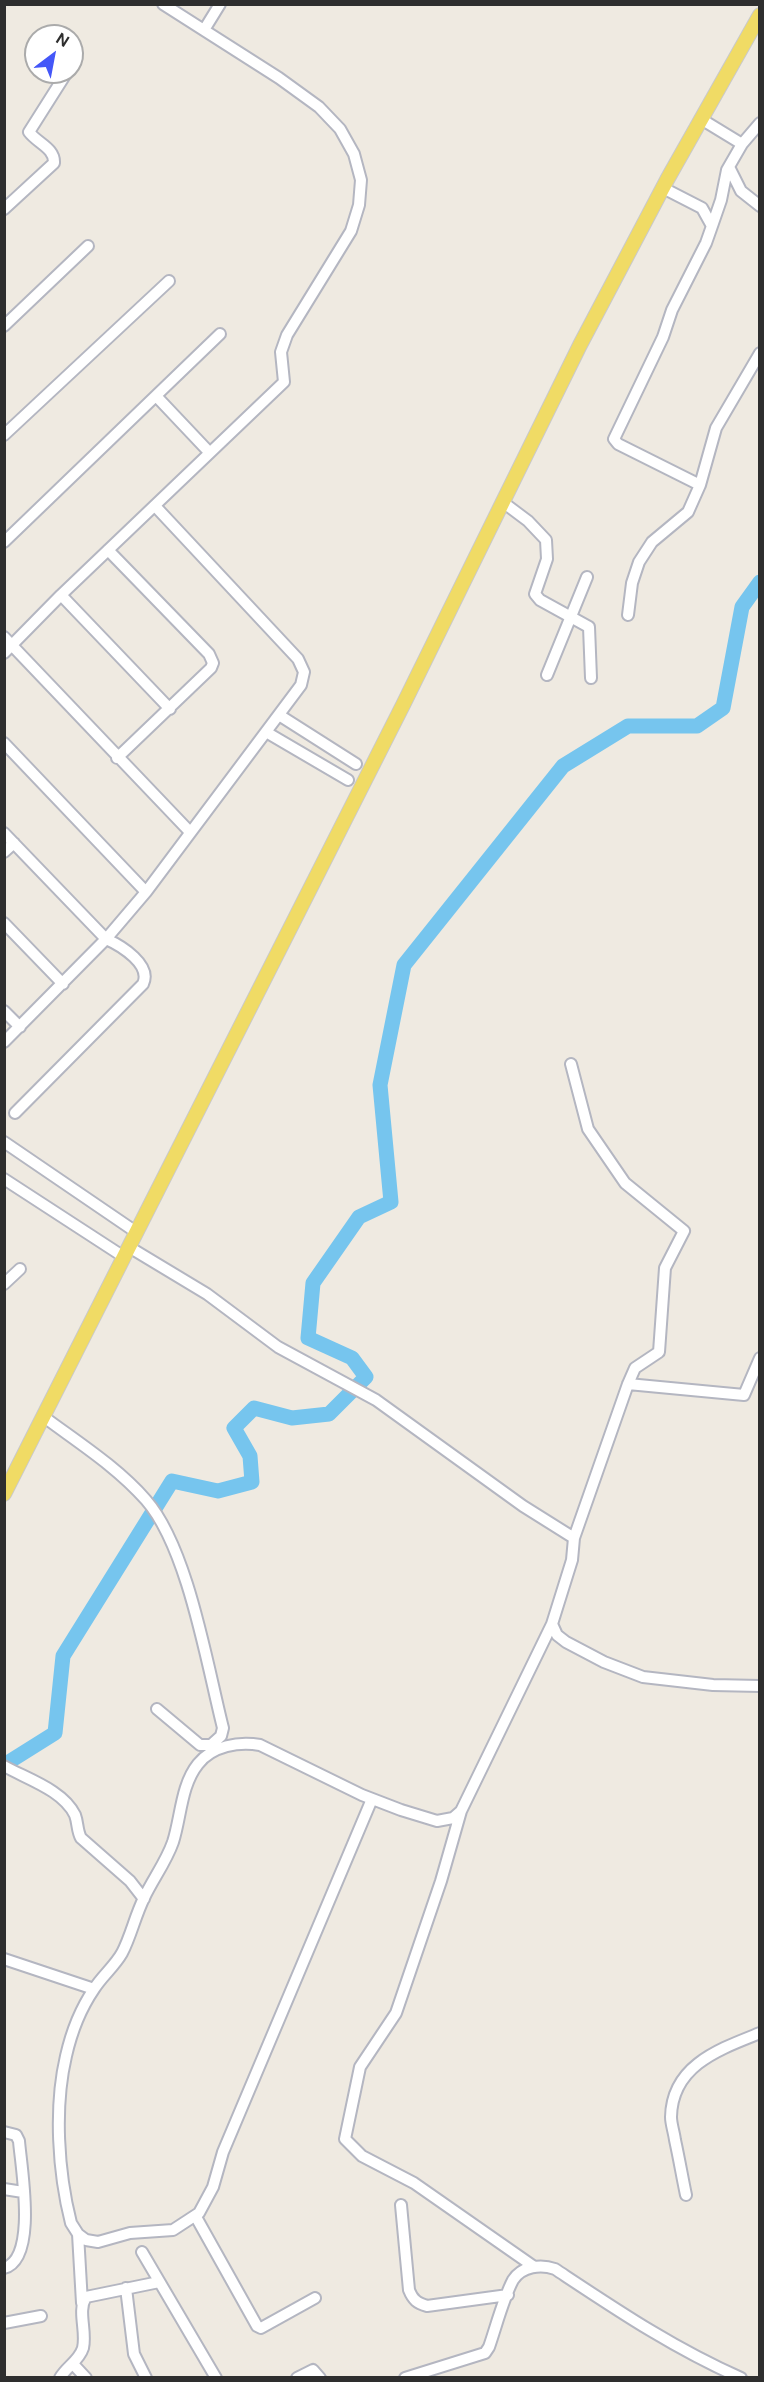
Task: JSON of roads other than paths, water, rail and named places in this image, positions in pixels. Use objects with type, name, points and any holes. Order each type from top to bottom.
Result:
[{"type":"main road","points":[[4,1494],[504,503],[580,345],[663,188],[759,15]]},
{"type":"street","points":[[9,649],[61,595],[284,382],[281,352],[286,335],[351,231],[359,205],[361,180],[354,154],[340,129],[319,107],[279,78],[163,4]]},
{"type":"street","points":[[204,30],[220,4]]},
{"type":"street","points":[[4,208],[54,163],[51,151],[29,132],[59,84]]},
{"type":"street","points":[[701,119],[742,144]]},
{"type":"street","points":[[700,485],[618,444],[614,439],[663,337],[672,310],[712,226],[729,166],[742,144],[759,123]]},
{"type":"street","points":[[729,166],[741,192],[759,206]]},
{"type":"street","points":[[663,188],[702,208],[712,226]]},
{"type":"street","points":[[4,326],[88,246]]},
{"type":"street","points":[[4,435],[169,281]]},
{"type":"street","points":[[4,542],[220,334]]},
{"type":"street","points":[[628,615],[632,583],[639,562],[652,542],[688,512],[700,485],[716,428],[759,353]]},
{"type":"street","points":[[157,397],[209,452]]},
{"type":"street","points":[[504,503],[528,521],[546,540],[547,559],[535,594],[540,600],[589,627],[591,678]]},
{"type":"street","points":[[4,1042],[106,939],[146,892],[301,685],[304,672],[298,659],[155,506]]},
{"type":"street","points":[[108,550],[212,658],[211,668],[117,758]]},
{"type":"street","points":[[547,675],[587,577]]},
{"type":"street","points":[[61,595],[170,709]]},
{"type":"street","points":[[4,637],[9,649],[190,832]]},
{"type":"street","points":[[279,715],[356,764]]},
{"type":"street","points":[[266,732],[348,780]]},
{"type":"street","points":[[4,743],[146,892]]},
{"type":"street","points":[[4,833],[106,939],[120,945],[146,972],[143,984],[15,1113]]},
{"type":"street","points":[[4,852],[14,843]]},
{"type":"street","points":[[4,923],[63,984]]},
{"type":"street","points":[[4,1011],[20,1027]]},
{"type":"street","points":[[533,2266],[414,2183],[362,2156],[345,2139],[360,2067],[396,2013],[441,1881],[461,1811],[552,1624],[572,1560],[574,1538],[628,1384],[635,1368],[659,1352],[665,1268],[684,1231],[625,1183],[594,1138],[588,1129],[571,1064]]},
{"type":"street","points":[[4,1142],[136,1232]]},
{"type":"street","points":[[4,1179],[126,1252],[207,1294],[278,1347],[376,1400],[523,1506],[574,1538]]},
{"type":"street","points":[[4,1284],[20,1269]]},
{"type":"street","points":[[628,1384],[744,1395],[759,1358]]},
{"type":"street","points":[[44,1417],[112,1468],[148,1502],[164,1526],[188,1586],[223,1728],[221,1736],[211,1745],[200,1745],[157,1709]]},
{"type":"street","points":[[552,1624],[557,1635],[581,1651],[643,1677],[713,1685],[759,1686]]},
{"type":"street","points":[[372,1798],[223,2152],[213,2187],[196,2217],[173,2230],[130,2234],[98,2242],[86,2240],[78,2234],[71,2223],[59,2145],[61,2087],[69,2043],[94,1989],[122,1953],[144,1899],[163,1867],[188,1782],[198,1763],[213,1751],[246,1742],[260,1744],[372,1798],[437,1821],[453,1818],[461,1811]]},
{"type":"street","points":[[4,1766],[63,1799],[75,1816],[81,1838],[122,1873],[144,1899]]},
{"type":"street","points":[[4,1959],[94,1989]]},
{"type":"street","points":[[686,2194],[671,2117],[675,2096],[686,2075],[700,2061],[714,2051],[759,2033]]},
{"type":"street","points":[[4,2132],[16,2135],[19,2141],[26,2211],[25,2231],[19,2256],[13,2265],[4,2268]]},
{"type":"street","points":[[4,2189],[23,2192]]},
{"type":"street","points":[[401,2205],[409,2290],[412,2298],[428,2306],[508,2295]]},
{"type":"street","points":[[196,2217],[257,2326],[261,2328],[315,2298]]},
{"type":"street","points":[[60,2378],[65,2368],[73,2364],[82,2349],[84,2331],[78,2234]]},
{"type":"street","points":[[142,2252],[216,2378]]},
{"type":"street","points":[[405,2378],[484,2353],[489,2347],[514,2278],[533,2266],[543,2265],[555,2269],[666,2342],[741,2378]]},
{"type":"street","points":[[82,2304],[86,2297],[93,2294],[159,2282]]},
{"type":"street","points":[[126,2288],[134,2354],[146,2378]]},
{"type":"street","points":[[4,2323],[41,2316]]},
{"type":"street","points":[[73,2364],[86,2378]]},
{"type":"street","points":[[297,2378],[313,2370],[320,2378]]},
{"type":"waterway","points":[[4,1765],[55,1733],[63,1656],[172,1481],[218,1491],[252,1482],[250,1456],[234,1428],[254,1408],[292,1418],[329,1414],[366,1377],[352,1358],[308,1338],[313,1283],[359,1217],[391,1202],[380,1085],[404,965],[563,766],[628,726],[697,726],[723,708],[742,607],[760,582]]}]
